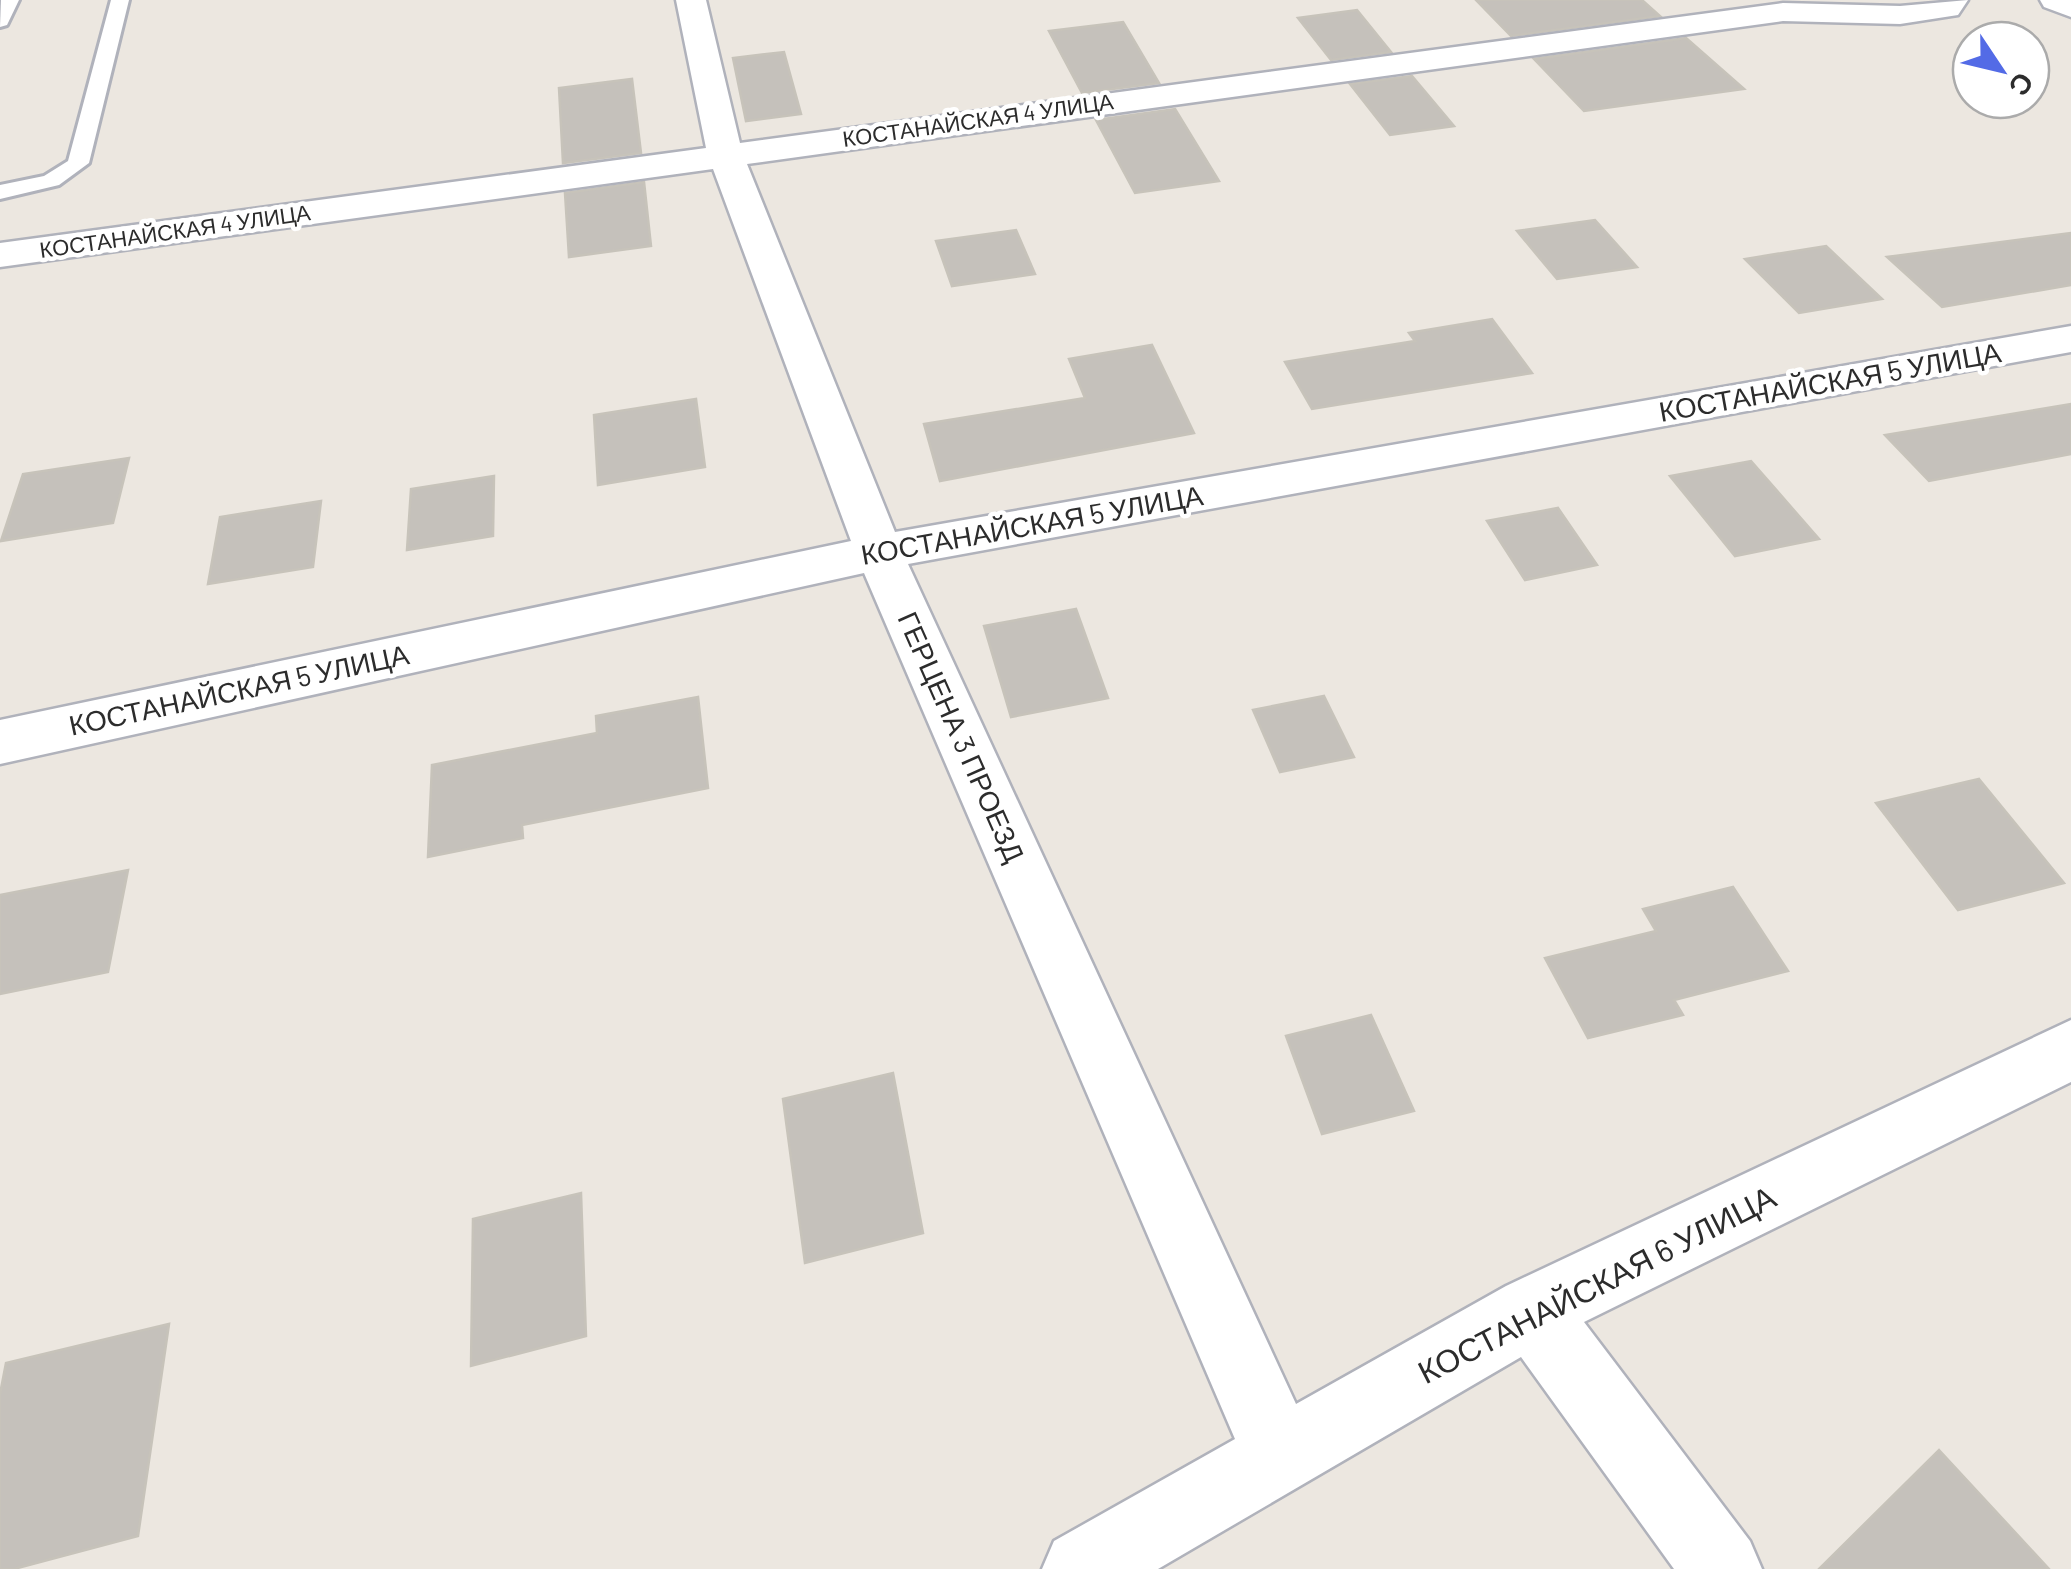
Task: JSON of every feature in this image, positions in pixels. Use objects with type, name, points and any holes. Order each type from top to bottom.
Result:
[{"type":"street","name":"ГЕРЦЕНА 3 ПРОЕЗД","points":[[692,0],[725,154],[879,552],[1280,1455]]},
{"type":"street","name":"КОСТАНАЙСКАЯ 4 УЛИЦА","points":[[0,254],[1783,12],[1900,15],[1947,8],[1953,0]]},
{"type":"street","points":[[2055,0],[2071,8]]},
{"type":"street","name":"КОСТАНАЙСКАЯ 5 УЛИЦА","points":[[0,742],[879,552],[2071,339]]},
{"type":"street","name":"КОСТАНАЙСКАЯ 6 УЛИЦА","points":[[1082,1569],[1531,1311],[2071,1050]]},
{"type":"street","points":[[1531,1311],[1722,1569]]},
{"type":"lane","points":[[0,21],[10,0]]},
{"type":"lane","points":[[0,192],[36,186],[78,162],[120,0]]},
{"type":"building","points":[[1476,0],[1642,0],[1660,16],[1511,36]]},
{"type":"building","points":[[1357,10],[1391,52],[1331,60],[1298,18]]},
{"type":"building","points":[[1123,22],[1159,83],[1082,93],[1049,31]]},
{"type":"building","points":[[1686,38],[1744,89],[1584,111],[1534,59]]},
{"type":"building","points":[[784,52],[801,114],[746,121],[733,58]]},
{"type":"building","points":[[1412,76],[1454,126],[1390,135],[1350,84]]},
{"type":"building","points":[[632,79],[641,153],[563,163],[559,88]]},
{"type":"building","points":[[1175,109],[1219,181],[1135,193],[1096,120]]},
{"type":"building","points":[[644,182],[651,246],[569,257],[565,193]]},
{"type":"building","points":[[1595,220],[1637,267],[1557,279],[1517,231]]},
{"type":"building","points":[[1016,230],[1035,274],[952,286],[936,241]]},
{"type":"building","points":[[2071,233],[2071,285],[1942,307],[1887,257]]},
{"type":"building","points":[[1826,246],[1882,299],[1799,313],[1745,259]]},
{"type":"building","points":[[1492,319],[1532,373],[1312,409],[1285,362],[1415,341],[1409,333]]},
{"type":"building","points":[[1152,345],[1194,433],[940,481],[924,424],[1085,398],[1069,359]]},
{"type":"building","points":[[696,399],[705,467],[598,485],[594,415]]},
{"type":"building","points":[[2071,404],[2071,454],[1929,481],[1885,435]]},
{"type":"building","points":[[129,458],[113,523],[1,541],[23,474]]},
{"type":"building","points":[[1751,461],[1819,539],[1735,556],[1670,476]]},
{"type":"building","points":[[494,476],[493,536],[407,550],[411,489]]},
{"type":"building","points":[[321,501],[313,567],[208,584],[220,517]]},
{"type":"building","points":[[1558,508],[1597,565],[1525,580],[1487,521]]},
{"type":"building","points":[[1076,609],[1108,698],[1011,717],[984,626]]},
{"type":"building","points":[[1324,696],[1354,757],[1280,772],[1253,710]]},
{"type":"building","points":[[698,697],[708,788],[522,825],[523,838],[428,857],[432,765],[597,733],[596,716]]},
{"type":"building","points":[[1979,779],[2064,883],[1958,910],[1876,803]]},
{"type":"building","points":[[128,870],[108,972],[0,994],[0,895]]},
{"type":"building","points":[[1733,887],[1788,971],[1674,1000],[1683,1015],[1588,1038],[1545,958],[1656,931],[1643,909]]},
{"type":"building","points":[[1371,1015],[1414,1111],[1322,1134],[1286,1036]]},
{"type":"building","points":[[893,1073],[923,1233],[805,1263],[783,1099]]},
{"type":"building","points":[[581,1193],[586,1336],[471,1366],[473,1219]]},
{"type":"building","points":[[169,1324],[138,1536],[14,1569],[0,1569],[0,1394],[6,1363]]},
{"type":"building","points":[[1939,1450],[2049,1569],[1819,1569]]}]
